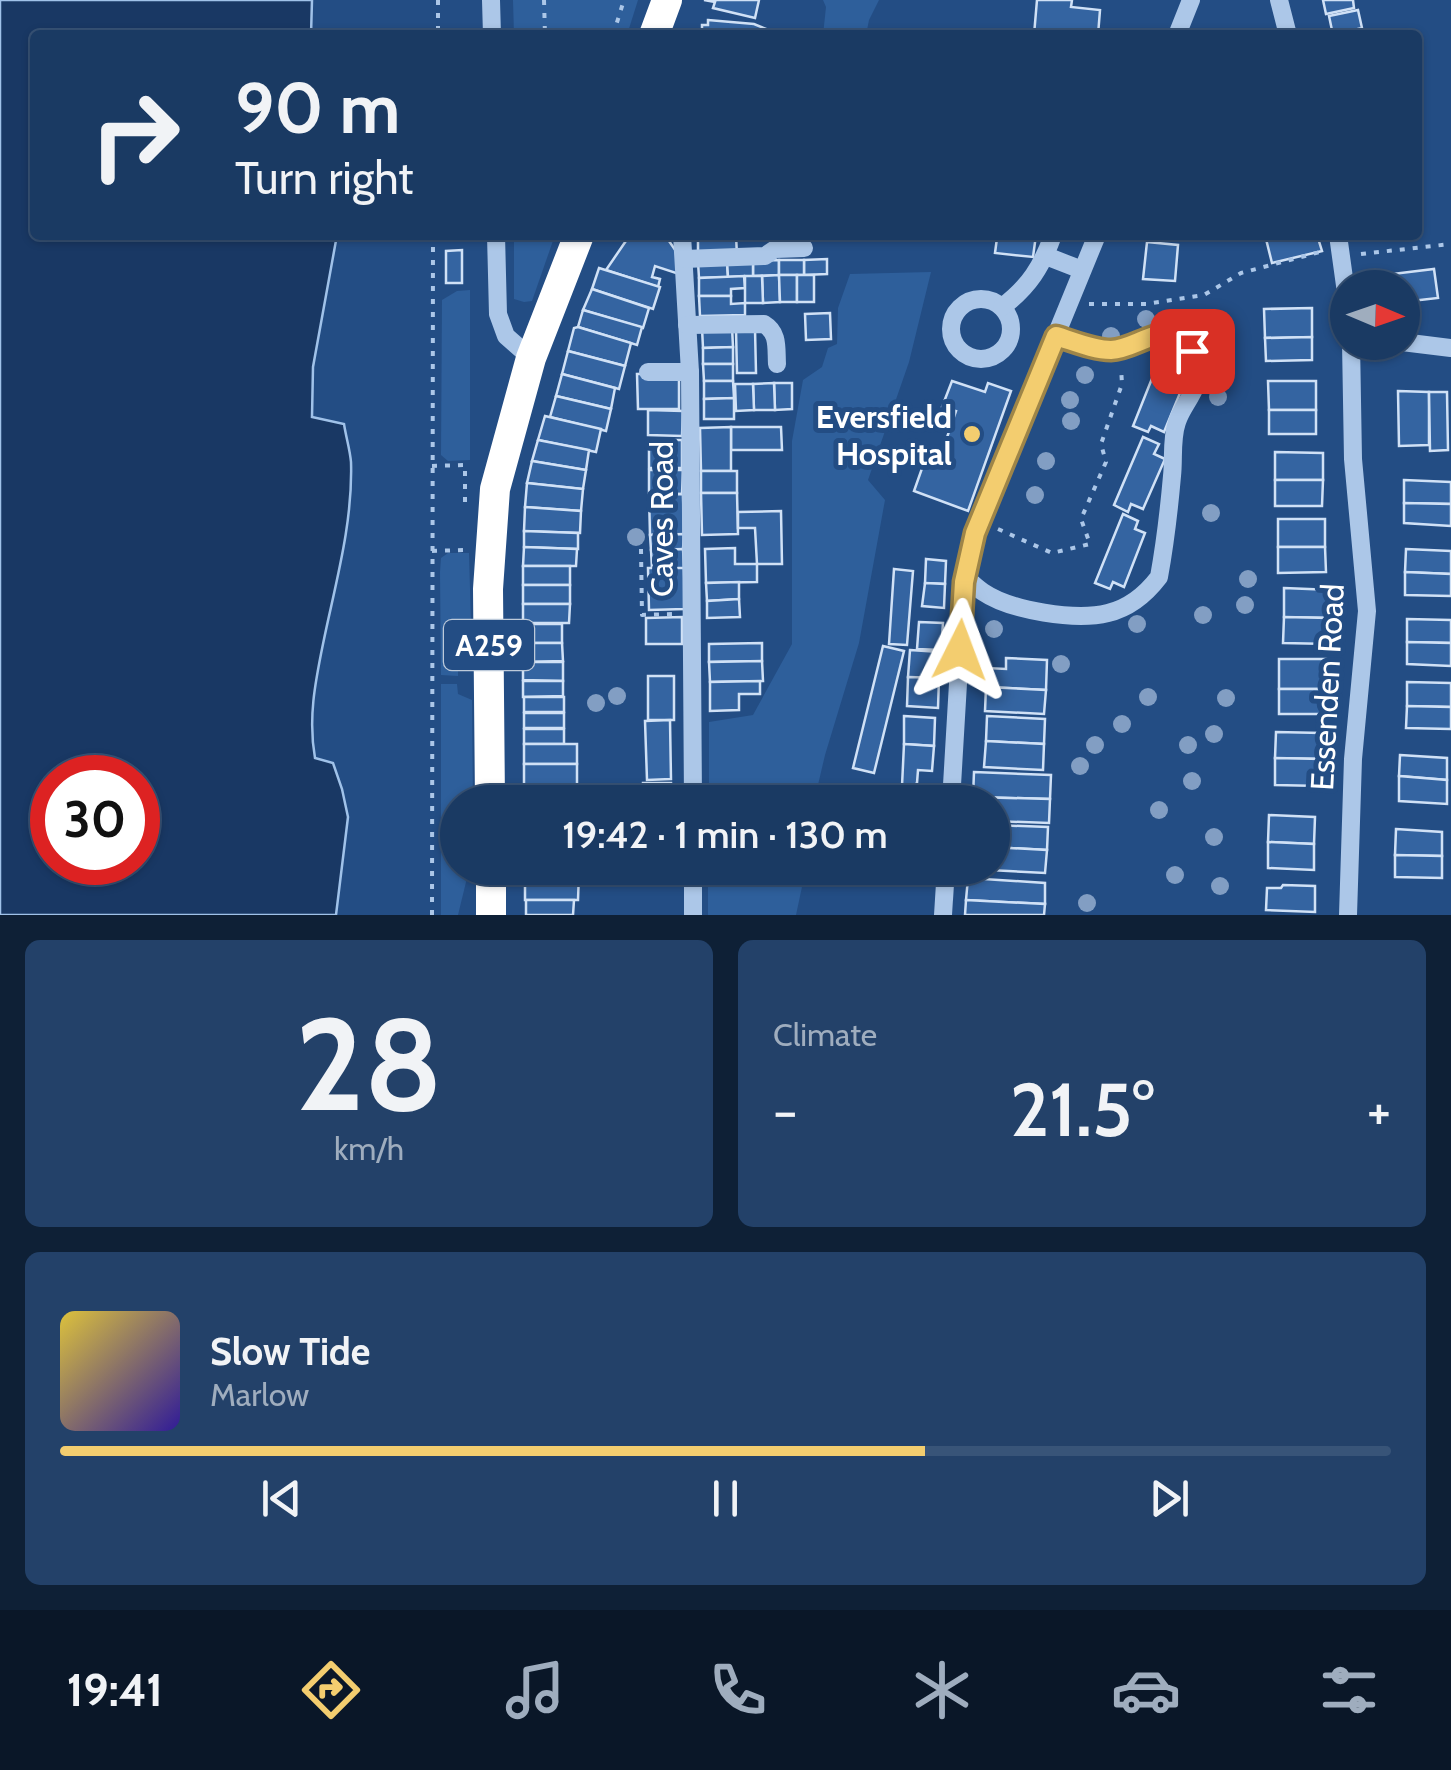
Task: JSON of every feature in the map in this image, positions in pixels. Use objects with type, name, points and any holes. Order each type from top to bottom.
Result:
[{"type":"highway","points":[[656,30],[668,0]]},
{"type":"highway","name":"A259","points":[[490,785],[488,589],[480,485],[577,240]]},
{"type":"highway","points":[[490,885],[491,915]]},
{"type":"street","points":[[492,0],[492,30]]},
{"type":"street","points":[[668,0],[671,30]]},
{"type":"street","points":[[1179,30],[1191,0]]},
{"type":"street","points":[[1279,0],[1287,30]]},
{"type":"street","points":[[496,240],[498,314],[506,336],[531,358]]},
{"type":"street","name":"Caves Road","points":[[682,240],[690,372],[693,785]]},
{"type":"street","points":[[1002,307],[1022,292],[1046,256],[1051,240]]},
{"type":"street","points":[[952,785],[964,578],[980,522],[1094,240]]},
{"type":"street","points":[[684,259],[764,256],[775,249],[804,248]]},
{"type":"street","points":[[1046,256],[1082,270]]},
{"type":"street","points":[[687,324],[764,324],[776,338],[777,364]]},
{"type":"street","points":[[964,578],[1000,601],[1078,616],[1108,613],[1128,605],[1159,577],[1174,436],[1199,368],[1187,342],[1167,334],[1107,350],[1056,336]]},
{"type":"street","points":[[1420,344],[1451,348]]},
{"type":"street","name":"Essenden Road","points":[[1348,915],[1353,759],[1367,611],[1353,459],[1351,360]]},
{"type":"street","points":[[648,372],[690,372]]},
{"type":"street","points":[[693,885],[693,915]]},
{"type":"street","points":[[943,915],[945,885]]},
{"type":"path","points":[[438,0],[438,30]]},
{"type":"path","points":[[544,0],[545,30]]},
{"type":"path","points":[[615,30],[624,0]]},
{"type":"path","points":[[432,915],[433,240]]},
{"type":"path","points":[[1069,304],[1146,304],[1204,295],[1241,273],[1340,246],[1451,244]]},
{"type":"path","points":[[980,522],[1052,553],[1090,544],[1081,519],[1106,462],[1101,444],[1122,384],[1120,349]]},
{"type":"path","points":[[432,466],[465,465],[480,485]]},
{"type":"path","points":[[641,549],[642,614],[692,614]]},
{"type":"path","points":[[432,551],[464,550]]},
{"type":"shaded area","points":[[0,0],[312,0],[311,30],[30,30],[30,240],[336,240],[313,367],[312,417],[344,424],[351,485],[312,715],[315,758],[333,763],[348,817],[336,915],[0,915]]},
{"type":"shaded area","points":[[513,0],[638,0],[629,30],[514,30]]},
{"type":"shaded area","points":[[823,0],[879,0],[867,30],[824,30]]},
{"type":"shaded area","points":[[514,240],[553,240],[532,301],[514,299]]},
{"type":"shaded area","points":[[931,272],[909,362],[868,480],[885,500],[859,643],[818,785],[709,785],[709,722],[753,715],[792,644],[792,441],[803,380],[822,367],[828,348],[837,344],[838,308],[850,274]]},
{"type":"shaded area","points":[[470,290],[470,460],[448,461],[441,455],[442,300],[457,291]]},
{"type":"shaded area","points":[[448,553],[469,553],[472,661],[458,663],[458,676],[441,675],[440,572],[441,558]]},
{"type":"shaded area","points":[[441,684],[457,684],[458,694],[472,700],[473,785],[441,785]]},
{"type":"shaded area","points":[[441,885],[465,885],[458,915],[441,915]]},
{"type":"shaded area","points":[[708,885],[802,885],[796,915],[708,915]]},
{"type":"building","points":[[704,0],[759,0],[755,18],[713,8],[715,2]]},
{"type":"building","points":[[1037,0],[1072,0],[1071,7],[1100,10],[1098,30],[1034,30]]},
{"type":"building","points":[[1323,0],[1353,0],[1354,8],[1326,14]]},
{"type":"building","points":[[1358,10],[1362,28],[1332,30],[1329,16]]},
{"type":"building","points":[[708,20],[754,24],[769,30],[702,30],[702,25],[708,25]]},
{"type":"building","points":[[627,240],[666,240],[678,254],[682,275],[655,266],[652,277],[660,279],[658,287],[606,270]]},
{"type":"building","points":[[698,240],[736,240],[737,256],[698,257]]},
{"type":"building","points":[[997,240],[1035,240],[1033,257],[995,253]]},
{"type":"building","points":[[1266,240],[1319,240],[1322,251],[1272,263]]},
{"type":"building","points":[[1147,242],[1178,245],[1175,281],[1143,279]]},
{"type":"building","points":[[462,250],[462,283],[446,283],[446,251]]},
{"type":"building","points":[[827,259],[827,274],[804,275],[804,260]]},
{"type":"building","points":[[779,260],[779,275],[753,276],[753,261]]},
{"type":"building","points":[[779,260],[804,260],[804,275],[779,275]]},
{"type":"building","points":[[727,261],[728,277],[699,278],[698,262]]},
{"type":"building","points":[[727,261],[753,261],[753,276],[728,277]]},
{"type":"building","points":[[599,268],[660,287],[653,309],[592,289]]},
{"type":"building","points":[[1434,269],[1438,298],[1420,300],[1420,271]]},
{"type":"building","points":[[779,275],[780,302],[763,303],[762,276]]},
{"type":"building","points":[[779,275],[797,275],[797,302],[780,302]]},
{"type":"building","points":[[797,275],[814,275],[814,302],[797,302]]},
{"type":"building","points":[[744,276],[745,288],[731,289],[731,296],[699,296],[699,278]]},
{"type":"building","points":[[745,276],[762,276],[763,303],[745,303]]},
{"type":"building","points":[[592,289],[649,308],[643,328],[583,310]]},
{"type":"building","points":[[699,296],[731,296],[731,304],[745,303],[745,315],[700,316]]},
{"type":"building","points":[[1312,308],[1312,337],[1265,338],[1264,309]]},
{"type":"building","points":[[583,310],[642,327],[637,345],[578,327]]},
{"type":"building","points":[[830,313],[831,339],[806,340],[805,314]]},
{"type":"building","points":[[732,327],[733,347],[703,348],[702,328]]},
{"type":"building","points":[[574,328],[631,343],[625,366],[568,351]]},
{"type":"building","points":[[755,329],[756,373],[737,373],[736,330]]},
{"type":"building","points":[[1312,337],[1312,360],[1266,361],[1265,338]]},
{"type":"building","points":[[733,347],[733,364],[703,364],[703,348]]},
{"type":"building","points":[[568,351],[625,366],[619,389],[562,374]]},
{"type":"building","points":[[1163,351],[1179,358],[1174,371],[1187,376],[1164,432],[1151,426],[1148,432],[1133,426]]},
{"type":"building","points":[[703,364],[733,364],[733,381],[704,381]]},
{"type":"building","points":[[679,373],[679,409],[638,409],[637,374]]},
{"type":"building","points":[[562,374],[615,388],[611,409],[556,396]]},
{"type":"building","points":[[704,381],[733,381],[734,398],[704,399]]},
{"type":"building","name":"Eversfield Hospital","points":[[952,381],[985,392],[988,383],[1011,391],[968,511],[914,491],[926,457],[939,461],[956,411],[942,407]]},
{"type":"building","points":[[1268,381],[1316,381],[1316,410],[1269,410]]},
{"type":"building","points":[[774,383],[792,383],[792,409],[775,410]]},
{"type":"building","points":[[774,383],[775,410],[754,410],[753,384]]},
{"type":"building","points":[[735,384],[753,384],[754,410],[736,411]]},
{"type":"building","points":[[1398,391],[1429,392],[1429,445],[1399,446]]},
{"type":"building","points":[[1429,392],[1447,392],[1448,450],[1430,451]]},
{"type":"building","points":[[556,396],[611,409],[606,431],[550,417]]},
{"type":"building","points":[[734,398],[734,419],[704,419],[704,399]]},
{"type":"building","points":[[648,410],[683,411],[682,436],[648,435]]},
{"type":"building","points":[[1269,410],[1316,410],[1316,434],[1269,434]]},
{"type":"building","points":[[545,416],[601,429],[596,452],[538,440]]},
{"type":"building","points":[[731,427],[781,427],[782,450],[731,450]]},
{"type":"building","points":[[731,427],[731,471],[701,471],[700,428]]},
{"type":"building","points":[[1143,437],[1159,444],[1154,454],[1165,459],[1143,509],[1131,504],[1128,512],[1114,505]]},
{"type":"building","points":[[538,440],[589,450],[586,470],[532,461]]},
{"type":"building","points":[[649,440],[682,440],[682,468],[649,468]]},
{"type":"building","points":[[1275,452],[1323,453],[1323,480],[1275,480]]},
{"type":"building","points":[[532,461],[586,470],[583,489],[527,483]]},
{"type":"building","points":[[649,470],[683,470],[682,494],[649,493]]},
{"type":"building","points":[[701,471],[737,471],[737,493],[701,493]]},
{"type":"building","points":[[1275,480],[1323,480],[1322,506],[1275,506]]},
{"type":"building","points":[[1404,480],[1451,482],[1451,504],[1404,503]]},
{"type":"building","points":[[527,483],[583,489],[581,511],[525,507]]},
{"type":"building","points":[[701,493],[737,493],[738,534],[702,535]]},
{"type":"building","points":[[683,494],[684,534],[650,535],[649,495]]},
{"type":"building","points":[[1404,503],[1451,504],[1451,526],[1404,523]]},
{"type":"building","points":[[525,507],[581,511],[580,533],[524,531]]},
{"type":"building","points":[[781,511],[782,564],[757,564],[755,528],[738,528],[738,512]]},
{"type":"building","points":[[1123,514],[1138,521],[1135,529],[1145,533],[1124,587],[1113,582],[1110,589],[1095,583]]},
{"type":"building","points":[[1278,519],[1325,519],[1325,547],[1278,547]]},
{"type":"building","points":[[524,531],[578,533],[578,549],[524,547]]},
{"type":"building","points":[[684,534],[683,549],[651,550],[650,535]]},
{"type":"building","points":[[524,547],[577,549],[576,566],[523,566]]},
{"type":"building","points":[[1278,547],[1325,547],[1326,572],[1278,573]]},
{"type":"building","points":[[735,548],[735,564],[757,564],[757,582],[706,583],[705,549]]},
{"type":"building","points":[[683,549],[684,568],[652,569],[651,550]]},
{"type":"building","points":[[1406,549],[1451,551],[1451,574],[1405,572]]},
{"type":"building","points":[[926,559],[946,561],[945,584],[925,583]]},
{"type":"building","points":[[523,566],[570,566],[570,585],[523,585]]},
{"type":"building","points":[[648,568],[684,568],[685,609],[649,610]]},
{"type":"building","points":[[894,569],[913,571],[907,645],[889,644]]},
{"type":"building","points":[[1405,572],[1451,574],[1451,596],[1405,595]]},
{"type":"building","points":[[739,582],[739,599],[707,601],[706,583]]},
{"type":"building","points":[[925,583],[945,584],[944,608],[922,606]]},
{"type":"building","points":[[523,585],[570,585],[570,604],[523,604]]},
{"type":"building","points":[[1284,588],[1332,590],[1330,618],[1284,617]]},
{"type":"building","points":[[739,599],[740,617],[707,618],[707,601]]},
{"type":"building","points":[[523,604],[570,604],[569,623],[523,623]]},
{"type":"building","points":[[682,617],[682,644],[646,644],[646,618]]},
{"type":"building","points":[[1284,617],[1330,618],[1330,644],[1283,643]]},
{"type":"building","points":[[1407,619],[1451,620],[1451,643],[1407,642]]},
{"type":"building","points":[[919,622],[943,623],[941,650],[917,649]]},
{"type":"building","points":[[522,624],[562,624],[562,643],[523,643]]},
{"type":"building","points":[[1407,642],[1451,643],[1451,666],[1407,664]]},
{"type":"building","points":[[523,643],[562,643],[563,661],[523,662]]},
{"type":"building","points":[[762,643],[762,661],[709,662],[709,644]]},
{"type":"building","points":[[883,646],[904,651],[874,773],[853,768]]},
{"type":"building","points":[[910,650],[940,652],[939,678],[908,677]]},
{"type":"building","points":[[1006,658],[1047,660],[1046,690],[986,687],[987,668],[1006,669]]},
{"type":"building","points":[[1279,659],[1326,659],[1326,689],[1279,689]]},
{"type":"building","points":[[762,661],[763,681],[710,682],[709,662]]},
{"type":"building","points":[[523,662],[563,662],[563,681],[523,680]]},
{"type":"building","points":[[648,676],[674,676],[674,720],[648,720]]},
{"type":"building","points":[[908,677],[939,678],[938,708],[907,706]]},
{"type":"building","points":[[523,681],[563,681],[563,696],[523,697]]},
{"type":"building","points":[[760,681],[760,694],[739,694],[739,710],[710,711],[710,682]]},
{"type":"building","points":[[1407,682],[1451,683],[1451,707],[1407,706]]},
{"type":"building","points":[[986,687],[1046,690],[1044,714],[985,711]]},
{"type":"building","points":[[1279,689],[1326,689],[1326,714],[1279,714]]},
{"type":"building","points":[[524,697],[564,697],[564,712],[524,712]]},
{"type":"building","points":[[1407,706],[1451,707],[1451,729],[1406,728]]},
{"type":"building","points":[[524,713],[564,713],[564,728],[524,728]]},
{"type":"building","points":[[904,716],[935,718],[934,746],[904,744]]},
{"type":"building","points":[[987,716],[1045,719],[1044,744],[986,741]]},
{"type":"building","points":[[670,720],[671,779],[647,780],[645,721]]},
{"type":"building","points":[[524,729],[564,729],[564,744],[524,744]]},
{"type":"building","points":[[1276,732],[1322,733],[1322,759],[1275,758]]},
{"type":"building","points":[[986,741],[1044,744],[1043,770],[984,767]]},
{"type":"building","points":[[524,744],[577,744],[577,764],[524,764]]},
{"type":"building","points":[[904,744],[934,746],[932,771],[918,770],[917,783],[902,785]]},
{"type":"building","points":[[1400,755],[1447,758],[1447,780],[1399,776]]},
{"type":"building","points":[[1275,758],[1322,759],[1321,786],[1275,785]]},
{"type":"building","points":[[524,764],[577,764],[577,785],[524,785]]},
{"type":"building","points":[[974,772],[1051,775],[1050,799],[1010,798],[1010,785],[973,785]]},
{"type":"building","points":[[1399,776],[1447,780],[1447,804],[1399,801]]},
{"type":"building","points":[[1010,798],[1050,799],[1049,823],[1010,822]]},
{"type":"building","points":[[1269,815],[1315,817],[1314,844],[1268,842]]},
{"type":"building","points":[[1010,826],[1048,827],[1047,850],[1010,848]]},
{"type":"building","points":[[1396,829],[1442,832],[1442,856],[1395,855]]},
{"type":"building","points":[[1268,842],[1314,844],[1314,870],[1268,868]]},
{"type":"building","points":[[1010,848],[1047,850],[1045,873],[1010,871]]},
{"type":"building","points":[[1395,855],[1442,856],[1442,878],[1395,877]]},
{"type":"building","points":[[1010,881],[1045,883],[1045,904],[966,900],[967,885],[1010,885]]},
{"type":"building","points":[[525,885],[579,885],[578,900],[525,900]]},
{"type":"building","points":[[1315,886],[1315,912],[1266,910],[1267,888]]},
{"type":"building","points":[[526,900],[574,900],[573,915],[526,915]]},
{"type":"building","points":[[966,900],[1045,904],[1044,915],[965,915]]},
{"type":"place","name":"Eversfield Hospital","points":[[972,434]]},
{"type":"route","points":[[960,650],[964,582],[975,533],[1056,336],[1107,350],[1167,334],[1187,342],[1192,351]]}]
